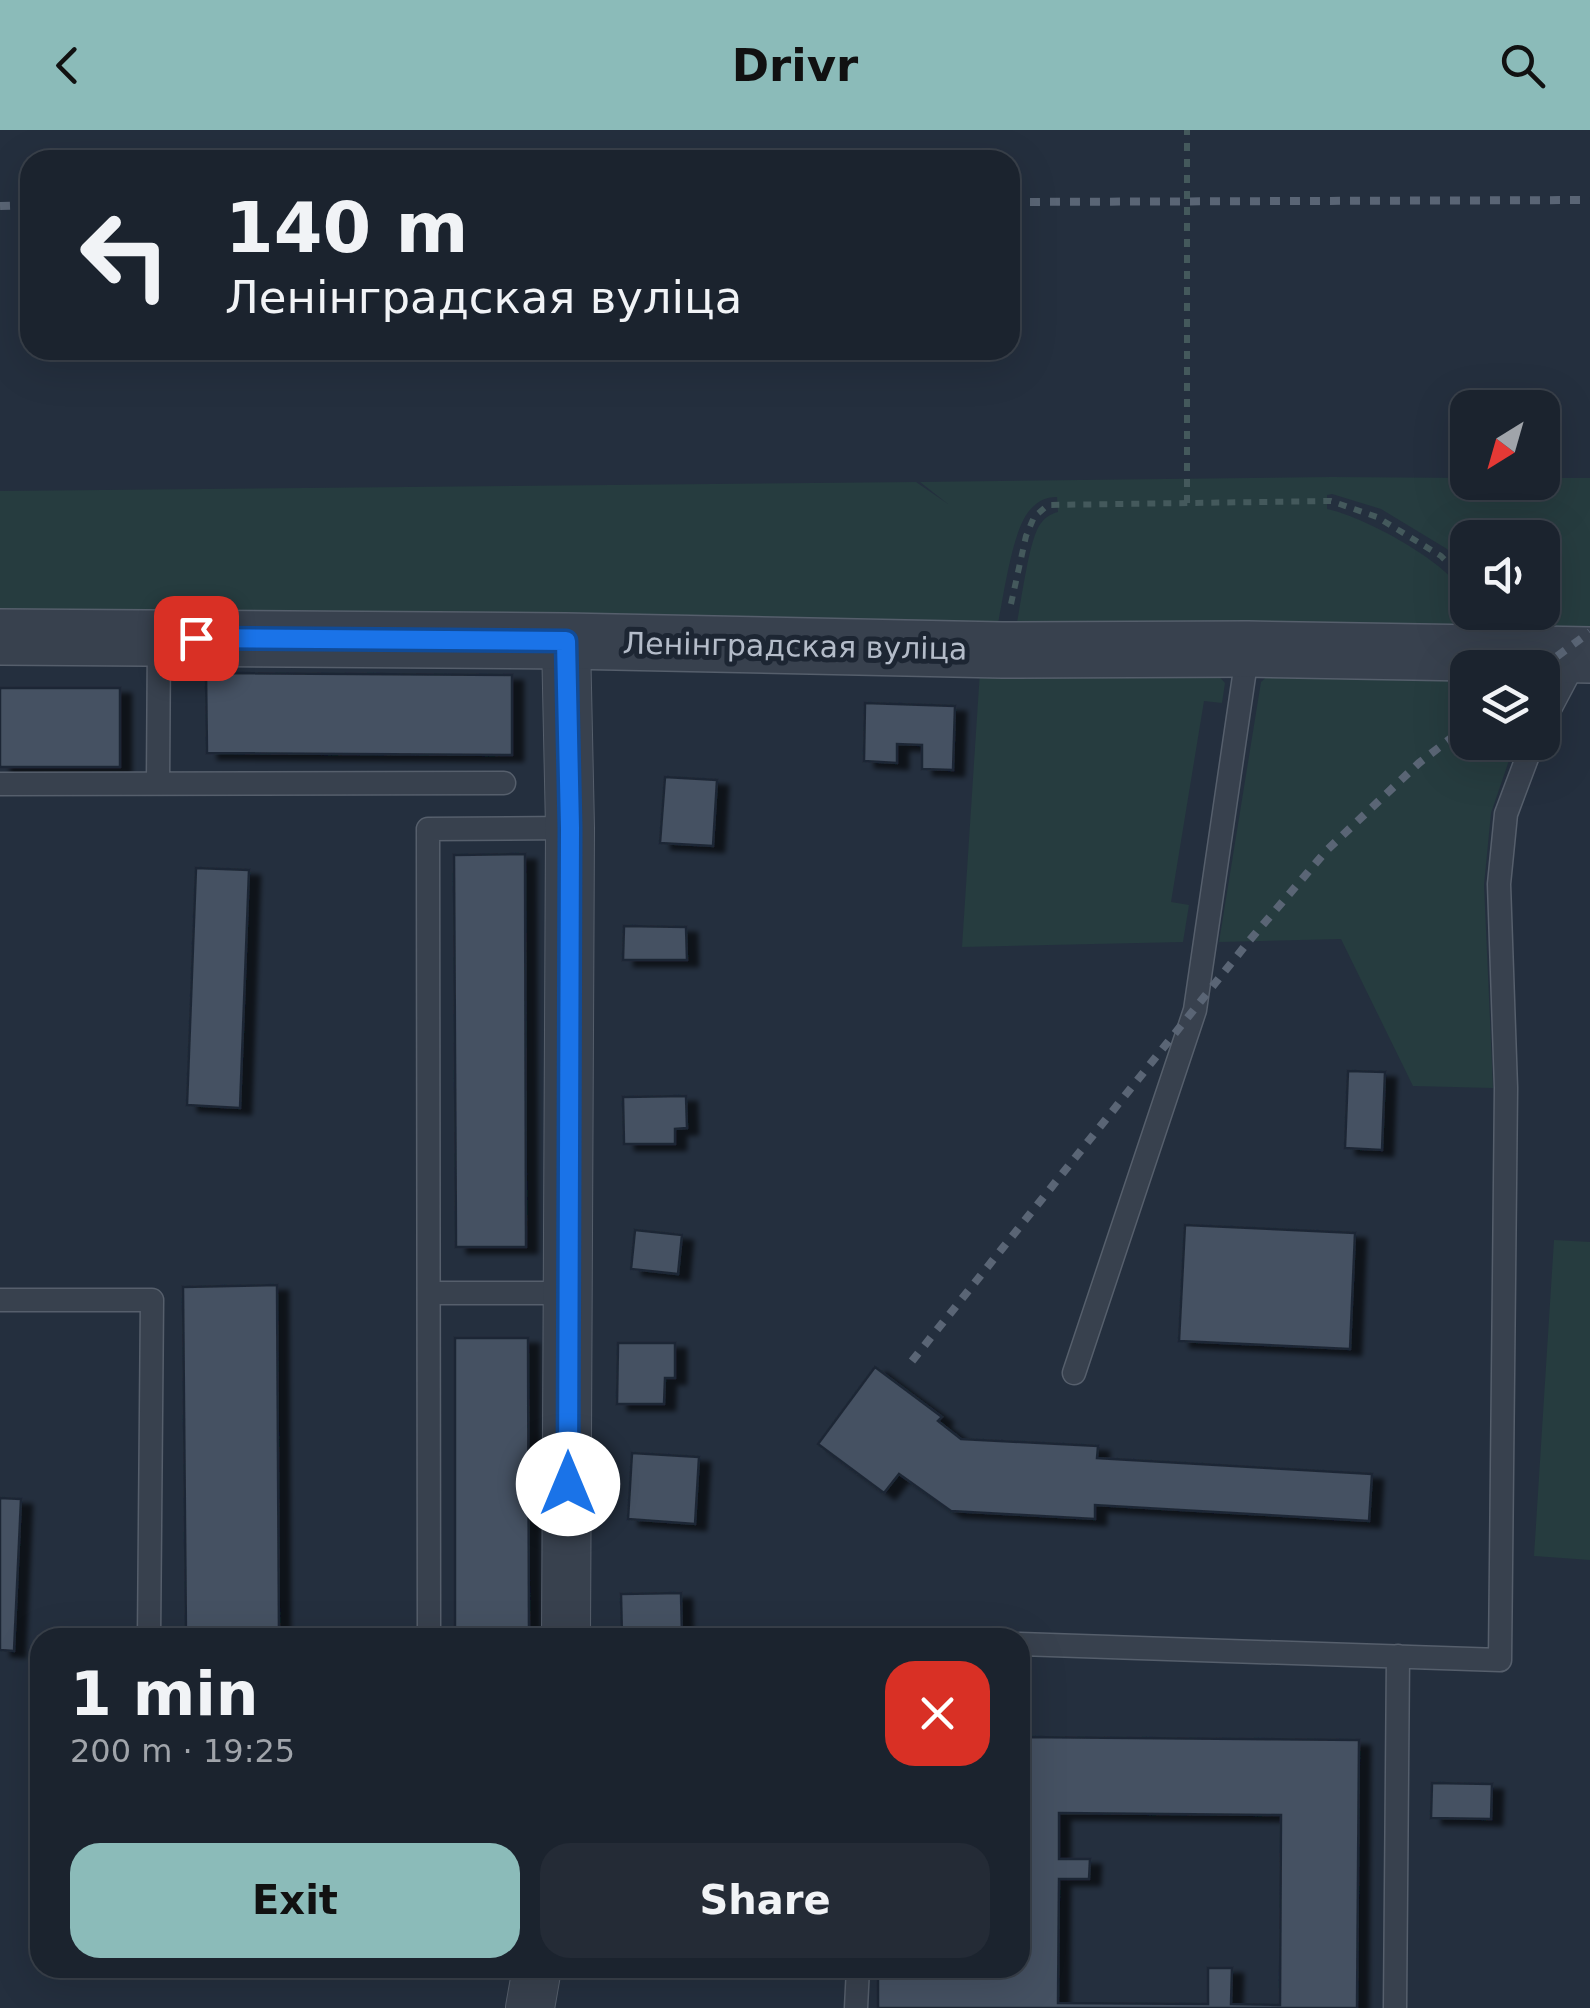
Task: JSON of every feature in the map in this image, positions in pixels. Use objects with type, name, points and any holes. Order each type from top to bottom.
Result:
[{"type":"street","name":"Ленінградская вуліца","points":[[0,637],[1584,655]]},
{"type":"street","points":[[566,641],[570,828],[566,1628]]},
{"type":"street","points":[[530,2008],[535,1978]]},
{"type":"lane","points":[[158,783],[159,638]]},
{"type":"lane","points":[[1074,1373],[1195,1010],[1248,649]]},
{"type":"lane","points":[[1560,694],[1584,655]]},
{"type":"lane","points":[[1030,1644],[1500,1660],[1506,1088],[1499,884],[1506,814],[1526,760]]},
{"type":"lane","points":[[0,784],[504,783]]},
{"type":"lane","points":[[430,1628],[428,829],[570,828]]},
{"type":"lane","points":[[428,1293],[569,1294]]},
{"type":"lane","points":[[0,1300],[152,1300],[149,1628]]},
{"type":"lane","points":[[1396,2008],[1398,1656]]},
{"type":"lane","points":[[856,2008],[858,1978]]},
{"type":"path","points":[[1187,503],[1188,130]]},
{"type":"path","points":[[1002,650],[1026,536],[1034,518],[1048,505],[1331,501],[1377,517],[1450,566]]},
{"type":"green space","points":[[1450,478],[1450,500],[1560,500],[1560,478],[1590,478],[1590,634],[1494,630],[1560,630],[1560,520],[1450,520],[1450,552],[1381,509],[1332,494],[1327,495],[1327,509],[1399,540],[1450,576],[1450,630],[1475,632],[1016,628],[1035,535],[1043,521],[1058,512],[1057,497],[1039,502],[1023,521],[1013,549],[997,629],[0,618],[0,491],[916,482],[948,504],[920,482]]},
{"type":"green space","points":[[1450,668],[1450,760],[1509,760],[1491,813],[1484,885],[1493,1088],[1413,1086],[1341,939],[1219,942],[1261,682],[1273,671]]},
{"type":"green space","points":[[980,671],[1214,671],[1225,683],[1222,703],[1204,701],[1171,902],[1189,905],[1183,942],[962,947]]},
{"type":"green space","points":[[1554,1240],[1590,1242],[1590,1560],[1534,1556]]},
{"type":"building","points":[[206,673],[512,675],[512,755],[207,753]]},
{"type":"building","points":[[0,688],[120,688],[120,767],[0,767]]},
{"type":"building","points":[[865,703],[955,706],[953,770],[922,769],[922,745],[897,744],[897,763],[864,761]]},
{"type":"building","points":[[665,777],[717,780],[713,846],[660,843]]},
{"type":"building","points":[[525,854],[526,1247],[456,1247],[454,855]]},
{"type":"building","points":[[196,868],[249,870],[240,1108],[187,1105]]},
{"type":"building","points":[[624,926],[686,927],[687,960],[623,960]]},
{"type":"building","points":[[1348,1071],[1385,1072],[1382,1150],[1345,1148]]},
{"type":"building","points":[[686,1096],[687,1128],[675,1129],[675,1144],[624,1144],[623,1097]]},
{"type":"building","points":[[1185,1225],[1355,1233],[1350,1349],[1179,1341]]},
{"type":"building","points":[[635,1230],[682,1235],[678,1274],[631,1269]]},
{"type":"building","points":[[277,1285],[279,1628],[186,1628],[183,1287]]},
{"type":"building","points":[[455,1338],[528,1338],[529,1628],[455,1628]]},
{"type":"building","points":[[618,1343],[675,1343],[675,1378],[665,1378],[664,1404],[617,1404]]},
{"type":"building","points":[[875,1367],[942,1417],[938,1421],[961,1439],[1098,1446],[1097,1458],[1372,1474],[1369,1521],[1095,1505],[1095,1519],[951,1511],[899,1474],[884,1493],[818,1444]]},
{"type":"building","points":[[632,1453],[699,1457],[695,1524],[628,1519]]},
{"type":"building","points":[[0,1498],[21,1499],[14,1651],[0,1650]]},
{"type":"building","points":[[681,1593],[682,1628],[622,1628],[621,1594]]},
{"type":"building","points":[[1030,1737],[1359,1740],[1357,2008],[878,2008],[878,1978],[1030,1978]],"holes":[[[1059,1813],[1281,1815],[1280,2005],[1231,2004],[1232,1968],[1208,1968],[1208,2004],[1058,2003],[1059,1879],[1089,1879],[1090,1859],[1059,1859]]]},
{"type":"building","points":[[1432,1783],[1492,1784],[1491,1819],[1431,1818]]},
{"type":"railway","points":[[1020,202],[1590,200]]},
{"type":"railway","points":[[0,206],[20,205]]},
{"type":"railway","points":[[1560,654],[1590,632]]},
{"type":"railway","points":[[912,1361],[1249,941],[1327,850],[1450,739]]},
{"type":"route","points":[[196,638],[566,641],[570,828],[568,1484]]}]
